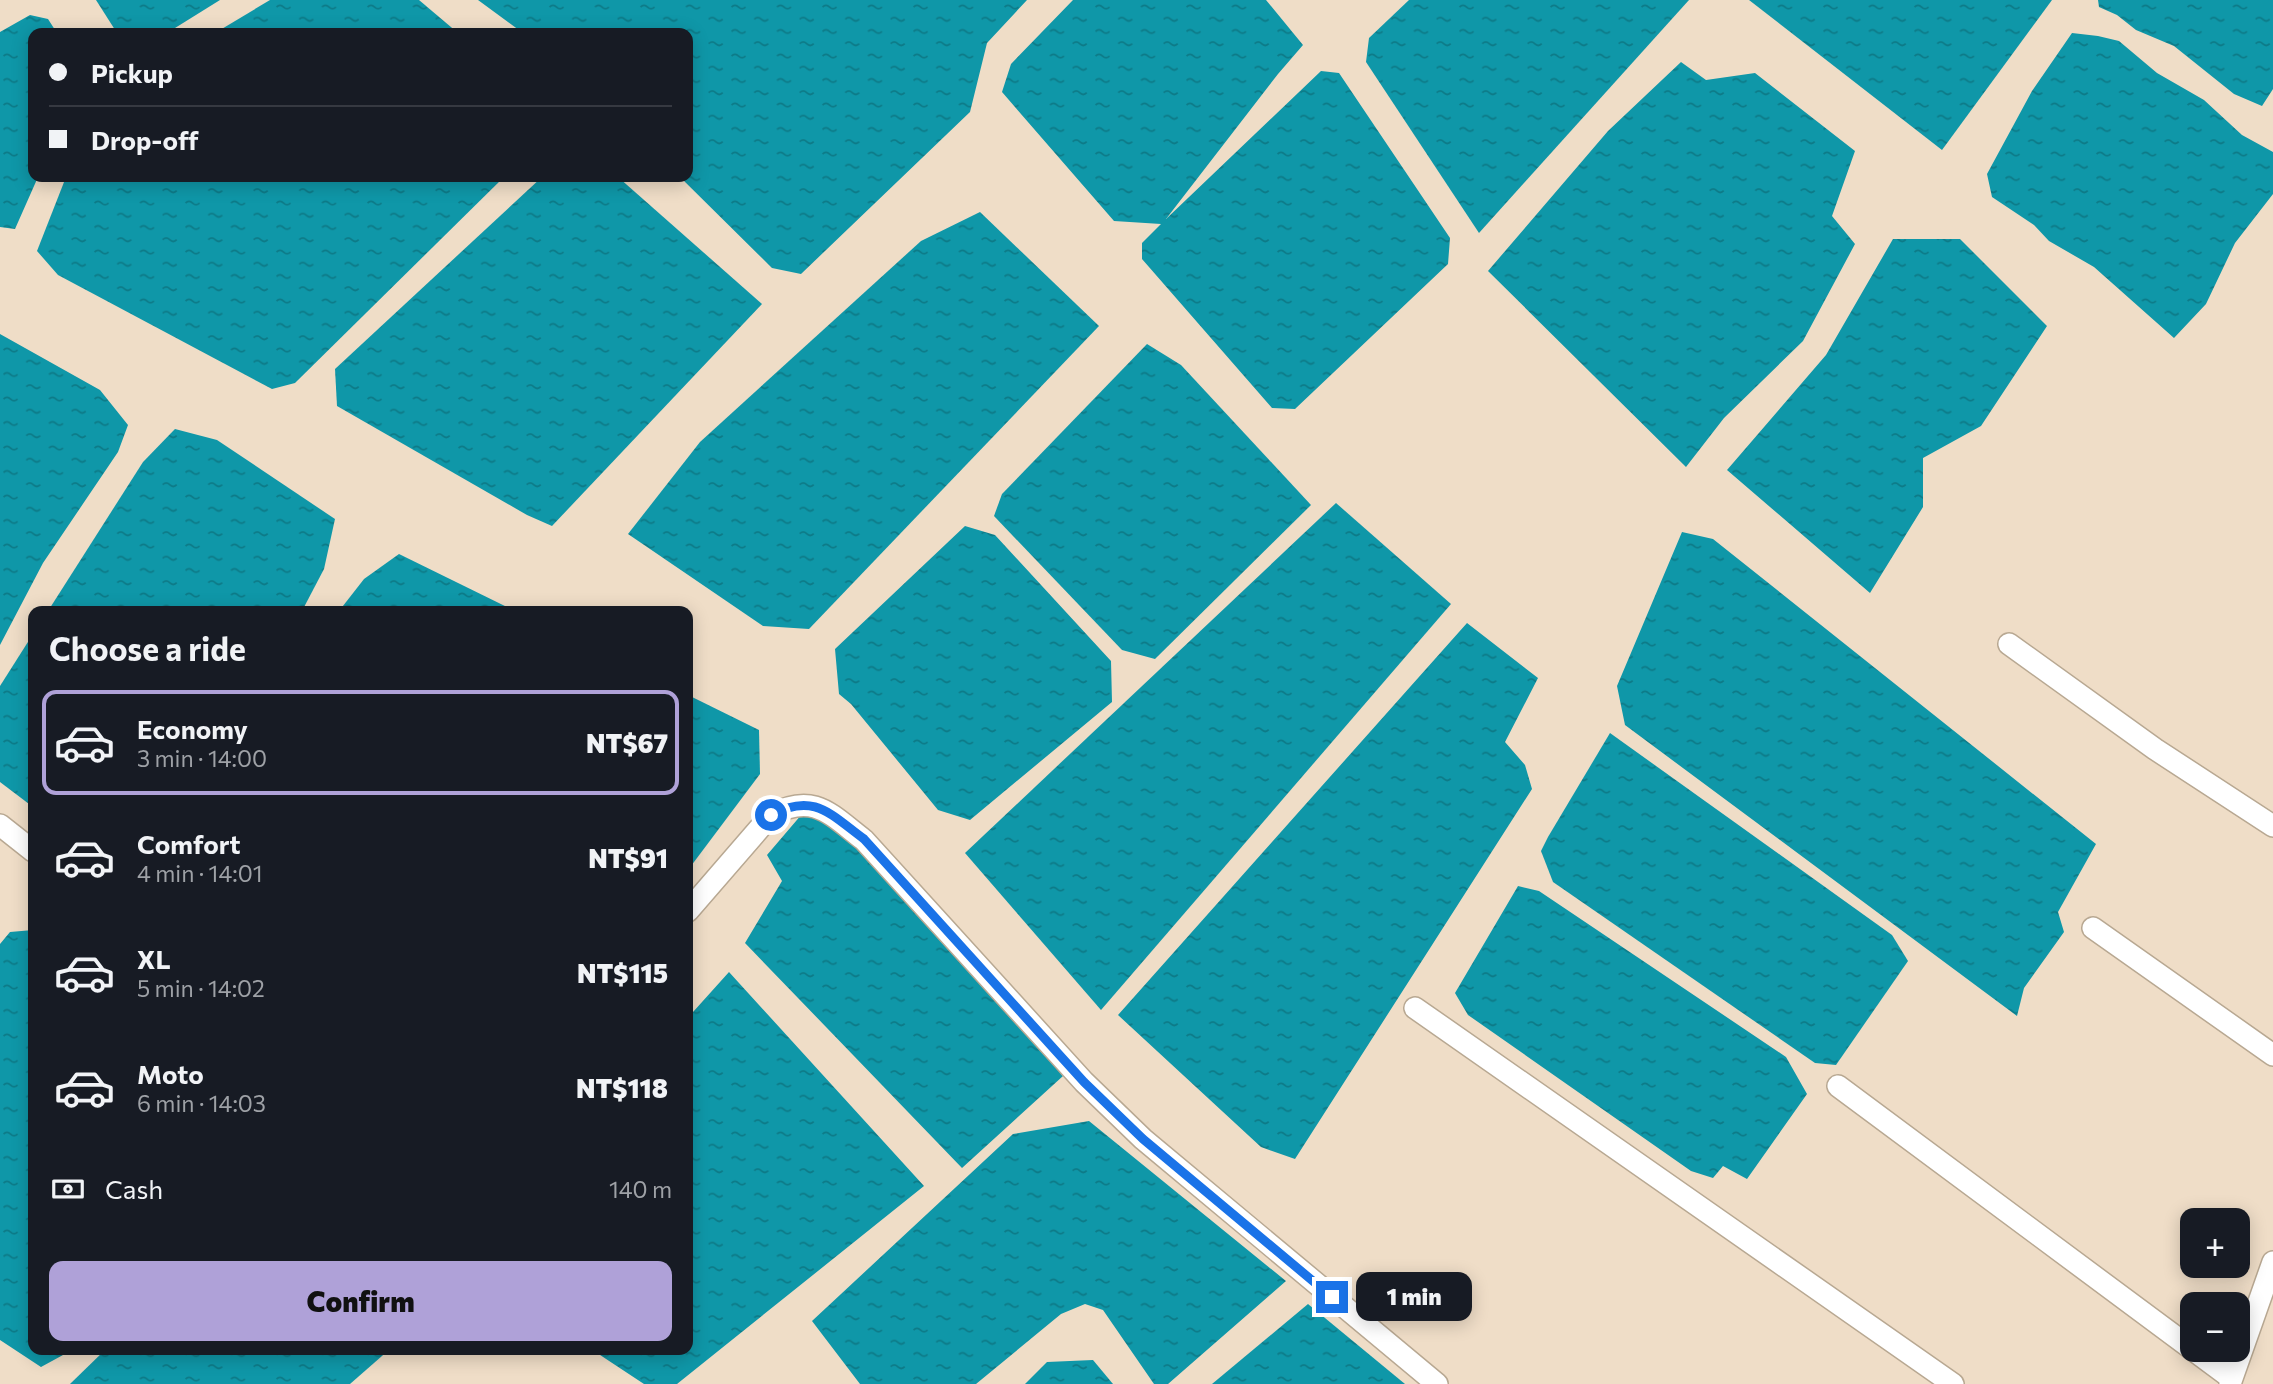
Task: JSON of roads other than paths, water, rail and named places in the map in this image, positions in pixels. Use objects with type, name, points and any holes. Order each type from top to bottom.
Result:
[{"type":"lane","points":[[2009,644],[2155,749],[2273,826]]},
{"type":"lane","points":[[693,905],[771,815],[789,806],[806,805],[826,811],[864,839],[1084,1082],[1143,1139],[1437,1384]]},
{"type":"lane","points":[[0,825],[28,847]]},
{"type":"lane","points":[[2093,928],[2273,1055]]},
{"type":"lane","points":[[1415,1008],[1953,1384]]},
{"type":"lane","points":[[1838,1086],[2231,1381],[2273,1262]]},
{"type":"water","points":[[96,0],[220,0],[175,28],[114,28]]},
{"type":"water","points":[[270,0],[419,0],[452,28],[223,28]]},
{"type":"water","points":[[478,0],[1027,0],[987,43],[970,112],[801,274],[772,268],[685,182],[693,182],[693,28],[516,28]]},
{"type":"water","points":[[1073,0],[1266,0],[1303,45],[1166,219],[1321,71],[1339,73],[1450,238],[1448,264],[1295,409],[1272,408],[1142,259],[1142,243],[1161,224],[1114,221],[1002,92],[1011,64]]},
{"type":"water","points":[[1409,0],[1689,0],[1479,233],[1366,62],[1369,38]]},
{"type":"water","points":[[1749,0],[2052,0],[1942,150]]},
{"type":"water","points":[[2098,0],[2273,0],[2273,89],[2262,106],[2234,94],[2174,46],[2136,30],[2117,15],[2099,7]]},
{"type":"water","points":[[30,15],[48,19],[54,28],[28,28],[28,182],[36,182],[15,229],[0,227],[0,32]]},
{"type":"water","points":[[2072,33],[2119,41],[2157,73],[2204,100],[2242,135],[2273,152],[2273,194],[2235,243],[2206,304],[2174,338],[2094,267],[2049,241],[2034,225],[1992,197],[1987,174],[2032,91]]},
{"type":"water","points":[[1681,62],[1706,80],[1755,73],[1855,151],[1832,216],[1855,244],[1803,341],[1724,418],[1686,467],[1488,271],[1608,131]]},
{"type":"water","points":[[64,182],[499,182],[295,383],[272,389],[58,275],[37,251]]},
{"type":"water","points":[[537,182],[624,182],[762,304],[552,526],[527,515],[337,406],[335,369]]},
{"type":"water","points":[[980,212],[1099,326],[809,629],[763,626],[628,534],[700,442],[921,241]]},
{"type":"water","points":[[1893,239],[1960,239],[2047,326],[1981,426],[1923,458],[1923,507],[1870,593],[1727,470],[1826,355]]},
{"type":"water","points":[[0,334],[100,390],[128,425],[118,452],[43,563],[0,645]]},
{"type":"water","points":[[1147,344],[1181,365],[1311,505],[1155,659],[1122,650],[994,516],[1002,494]]},
{"type":"water","points":[[175,429],[217,440],[335,519],[324,569],[305,606],[51,606],[143,462]]},
{"type":"water","points":[[1336,503],[1451,604],[1101,1010],[965,853]]},
{"type":"water","points":[[965,526],[995,535],[1111,661],[1112,702],[970,820],[938,810],[851,704],[839,694],[835,649]]},
{"type":"water","points":[[1682,532],[1713,539],[2096,844],[2058,912],[2064,932],[2024,988],[2017,1016],[1625,725],[1617,686]]},
{"type":"water","points":[[399,554],[505,606],[343,606],[364,579]]},
{"type":"water","points":[[1467,623],[1538,678],[1505,742],[1525,765],[1532,789],[1295,1159],[1261,1147],[1118,1015]]},
{"type":"water","points":[[28,642],[28,803],[0,782],[0,686]]},
{"type":"water","points":[[693,697],[759,730],[760,774],[693,863]]},
{"type":"water","points":[[1610,733],[1892,935],[1908,961],[1836,1065],[1815,1063],[1553,882],[1541,851]]},
{"type":"water","points":[[826,811],[864,840],[1063,1076],[962,1168],[745,943],[782,881],[767,855],[802,814]]},
{"type":"water","points":[[1518,886],[1539,891],[1786,1057],[1807,1094],[1747,1179],[1723,1166],[1713,1178],[1691,1171],[1468,1015],[1455,993]]},
{"type":"water","points":[[28,930],[28,1355],[63,1355],[41,1367],[0,1340],[0,944],[10,932]]},
{"type":"water","points":[[729,972],[924,1186],[677,1384],[644,1384],[600,1355],[693,1355],[693,1012]]},
{"type":"water","points":[[1089,1121],[1286,1281],[1168,1384],[1154,1384],[1103,1310],[1085,1304],[1061,1314],[976,1384],[860,1384],[812,1321],[1013,1134]]},
{"type":"water","points":[[1308,1304],[1405,1384],[1212,1384]]},
{"type":"water","points":[[100,1355],[383,1355],[350,1384],[70,1384]]},
{"type":"water","points":[[1093,1360],[1113,1384],[1025,1384],[1047,1362]]}]
